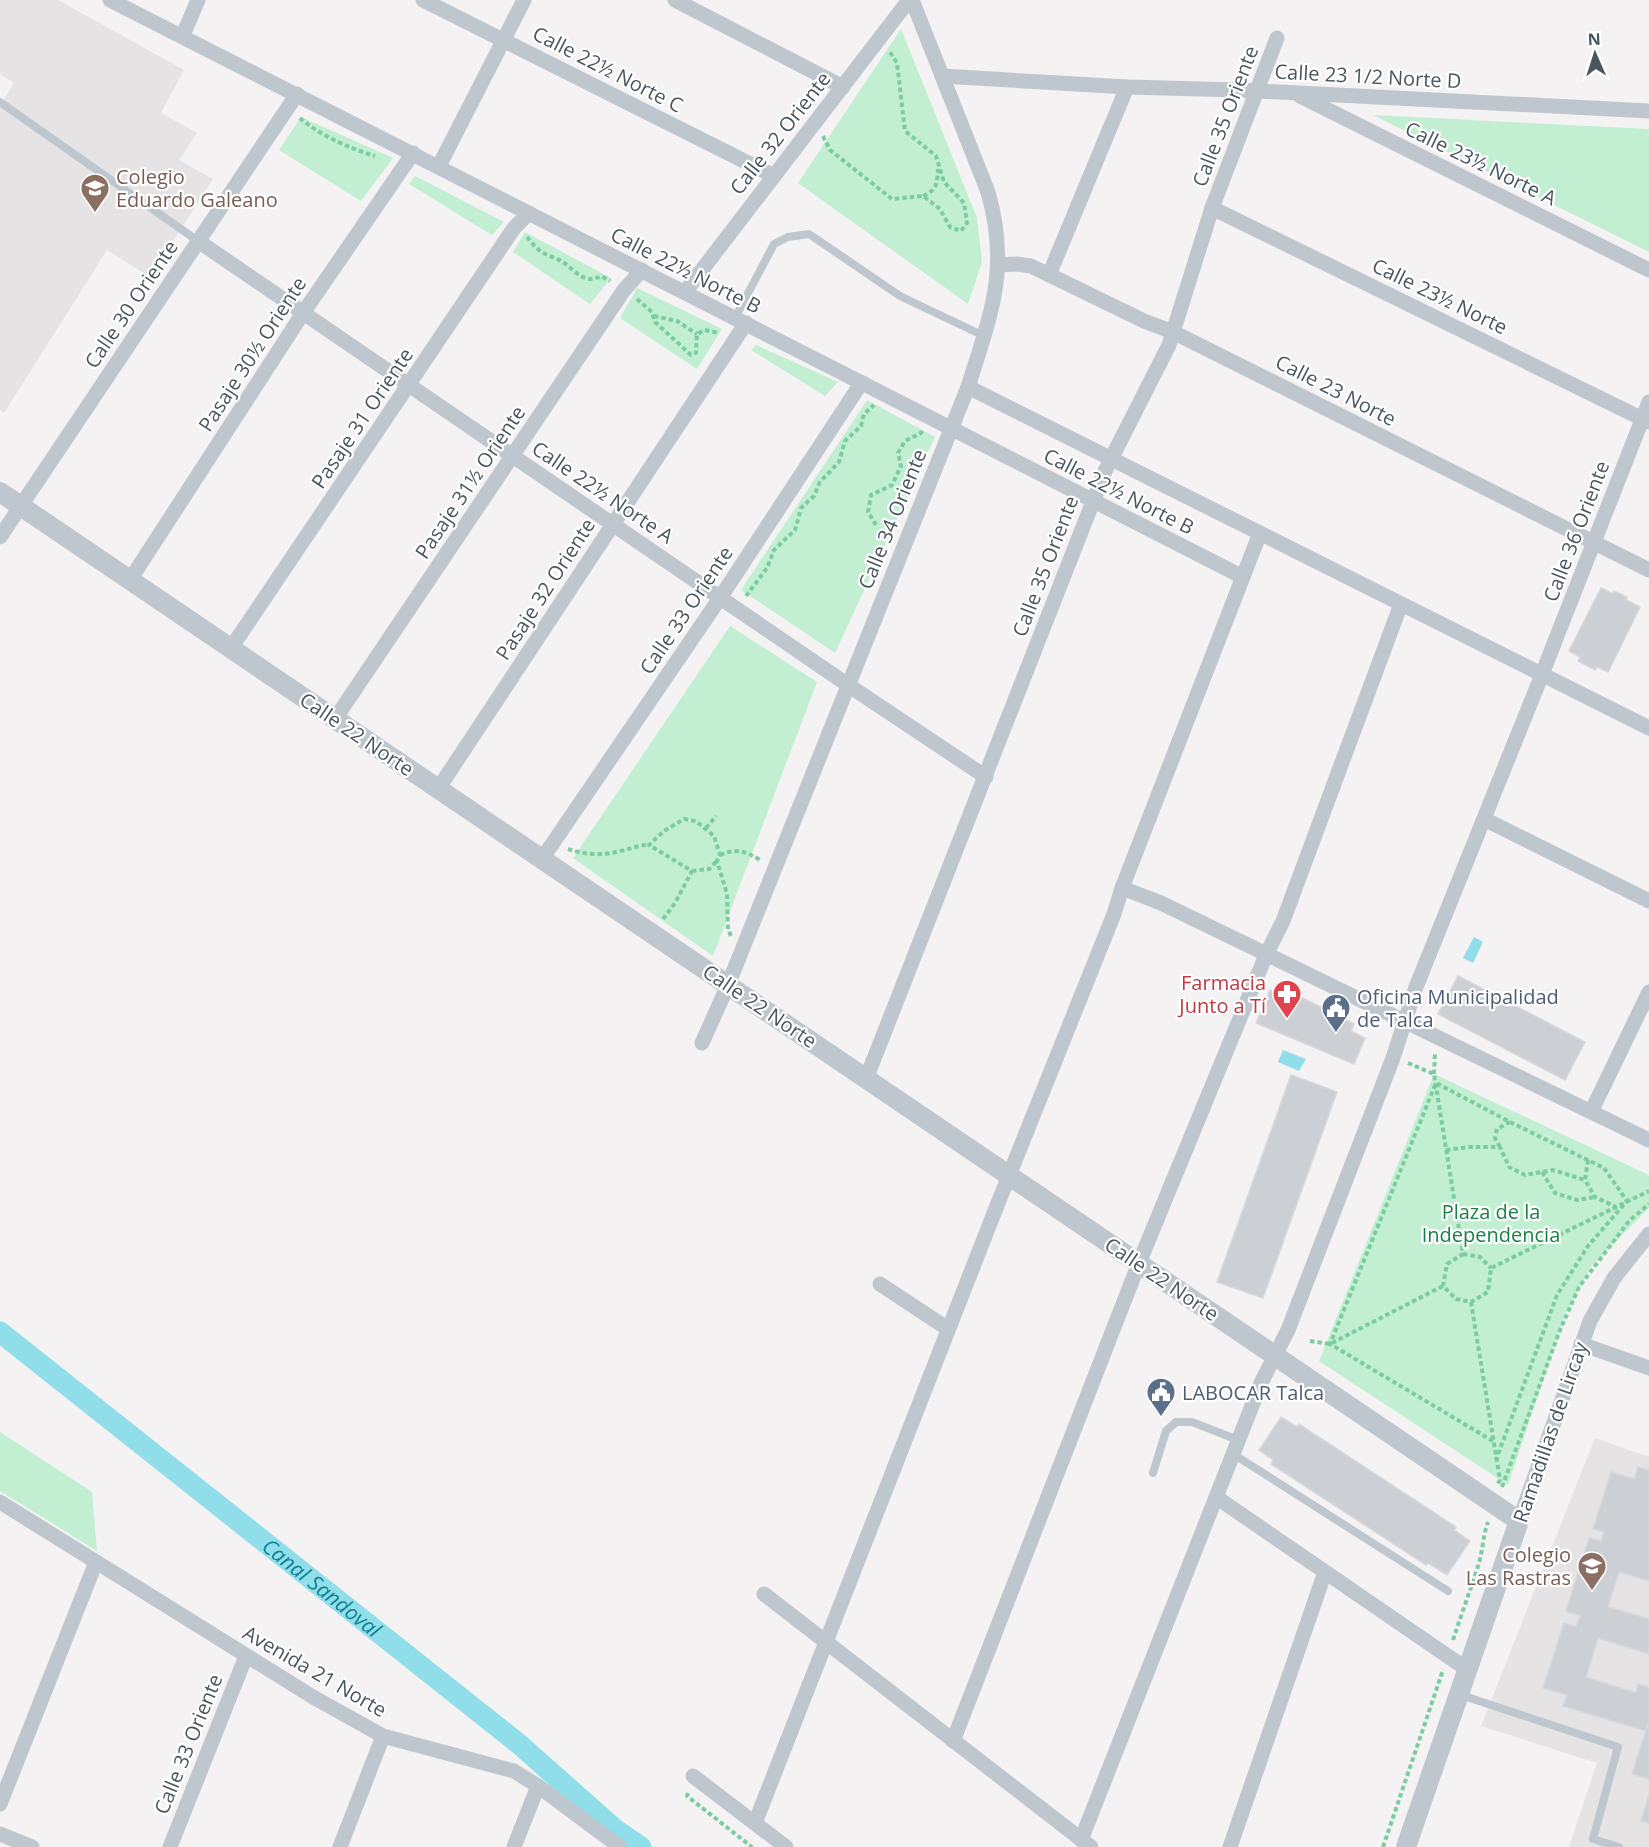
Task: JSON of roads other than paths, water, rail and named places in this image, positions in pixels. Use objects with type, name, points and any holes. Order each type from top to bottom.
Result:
[{"type":"street","name":"Calle 22½ Norte B","points":[[110,0],[183,35],[1243,578]]},
{"type":"street","points":[[183,35],[198,0]]},
{"type":"street","name":"Calle 22½ Norte C","points":[[423,0],[774,176]]},
{"type":"street","points":[[439,166],[524,0]]},
{"type":"street","points":[[675,0],[843,87]]},
{"type":"street","name":"Calle 32 Oriente","points":[[685,292],[911,0]]},
{"type":"street","name":"Calle 34 Oriente","points":[[702,1043],[728,985],[968,387],[992,310],[999,265],[997,231],[988,192],[911,0]]},
{"type":"street","name":"Calle 35 Oriente","points":[[866,1079],[1093,501],[1169,345],[1212,208],[1277,38]]},
{"type":"street","name":"Calle 23 1/2 Norte D","points":[[942,76],[1127,87],[1649,111]]},
{"type":"street","points":[[1049,275],[1127,87]]},
{"type":"street","name":"Calle 23½ Norte A","points":[[1293,93],[1649,270]]},
{"type":"street","name":"Calle 30 Oriente","points":[[0,537],[297,94]]},
{"type":"street","name":"Pasaje 30½ Oriente","points":[[130,580],[303,313],[413,153]]},
{"type":"street","name":"Calle 23½ Norte","points":[[1212,208],[1646,421]]},
{"type":"street","name":"Pasaje 31 Oriente","points":[[231,648],[514,228],[529,213]]},
{"type":"street","name":"Calle 22½ Norte A","points":[[198,241],[737,610],[986,777]]},
{"type":"street","name":"Calle 23 Norte","points":[[999,265],[1024,264],[1144,321],[1173,332],[1649,570]]},
{"type":"street","name":"Pasaje 31½ Oriente","points":[[335,719],[624,290],[642,270]]},
{"type":"street","name":"Pasaje 32 Oriente","points":[[438,789],[733,343],[740,320]]},
{"type":"street","name":"Calle 33 Oriente","points":[[542,859],[720,598],[861,384]]},
{"type":"street","name":"Calle 22½ Norte B","points":[[968,387],[1649,728]]},
{"type":"street","name":"Calle 36 Oriente","points":[[1086,1843],[1235,1447],[1261,1383],[1288,1330],[1393,1058],[1416,987],[1594,543],[1646,421],[1649,402]]},
{"type":"street","name":"Calle 22 Norte","points":[[0,492],[1180,1289],[1519,1521]]},
{"type":"street","points":[[755,1823],[948,1329],[1114,914],[1122,888],[1260,533]]},
{"type":"street","points":[[953,1741],[1139,1263],[1266,955],[1283,921],[1401,604]]},
{"type":"street","points":[[1484,819],[1649,901]]},
{"type":"street","points":[[1122,888],[1161,903],[1649,1140]]},
{"type":"street","points":[[1591,1112],[1649,992]]},
{"type":"street","name":"Ramadillas de Lircay","points":[[1406,1847],[1581,1344],[1597,1306],[1614,1278],[1649,1234]]},
{"type":"street","points":[[880,1284],[948,1329]]},
{"type":"street","points":[[1581,1344],[1649,1368]]},
{"type":"street","points":[[1216,1497],[1468,1670]]},
{"type":"street","name":"Avenida 21 Norte","points":[[0,1502],[313,1697],[383,1736],[514,1771],[620,1847]]},
{"type":"street","points":[[0,1804],[96,1562]]},
{"type":"street","points":[[1230,1847],[1325,1572]]},
{"type":"street","points":[[764,1594],[1086,1843]]},
{"type":"street","name":"Calle 33 Oriente","points":[[170,1847],[246,1656]]},
{"type":"street","points":[[340,1847],[383,1736]]},
{"type":"street","points":[[693,1776],[786,1847]]},
{"type":"street","points":[[514,1847],[538,1786]]},
{"type":"street","points":[[0,1834],[32,1847]]},
{"type":"lane","points":[[0,102],[198,241]]},
{"type":"lane","points":[[740,320],[774,244],[788,237],[809,234],[892,291],[984,336]]},
{"type":"lane","points":[[1153,1473],[1166,1431],[1176,1422],[1192,1422],[1235,1447],[1448,1591]]},
{"type":"lane","points":[[1459,1695],[1618,1746],[1593,1839],[1619,1847]]},
{"type":"water","points":[[1474,937],[1483,942],[1473,963],[1463,958]]},
{"type":"water","points":[[1283,1050],[1306,1059],[1299,1071],[1278,1062]]},
{"type":"waterway","name":"Canal Sandoval","points":[[0,1332],[519,1744],[616,1830],[641,1847]]},
{"type":"place","name":"Colegio Eduardo Galeano","points":[[95,214]]},
{"type":"place","name":"Farmacia Junto a Tí","points":[[1287,1020]]},
{"type":"place","name":"Oficina Municipalidad de Talca","points":[[1336,1034]]},
{"type":"place","name":"LABOCAR Talca","points":[[1161,1418]]},
{"type":"place","name":"Colegio Las Rastras","points":[[1592,1592]]},
{"type":"park label","name":"Plaza de la Independencia","points":[[1491,1222]]}]
